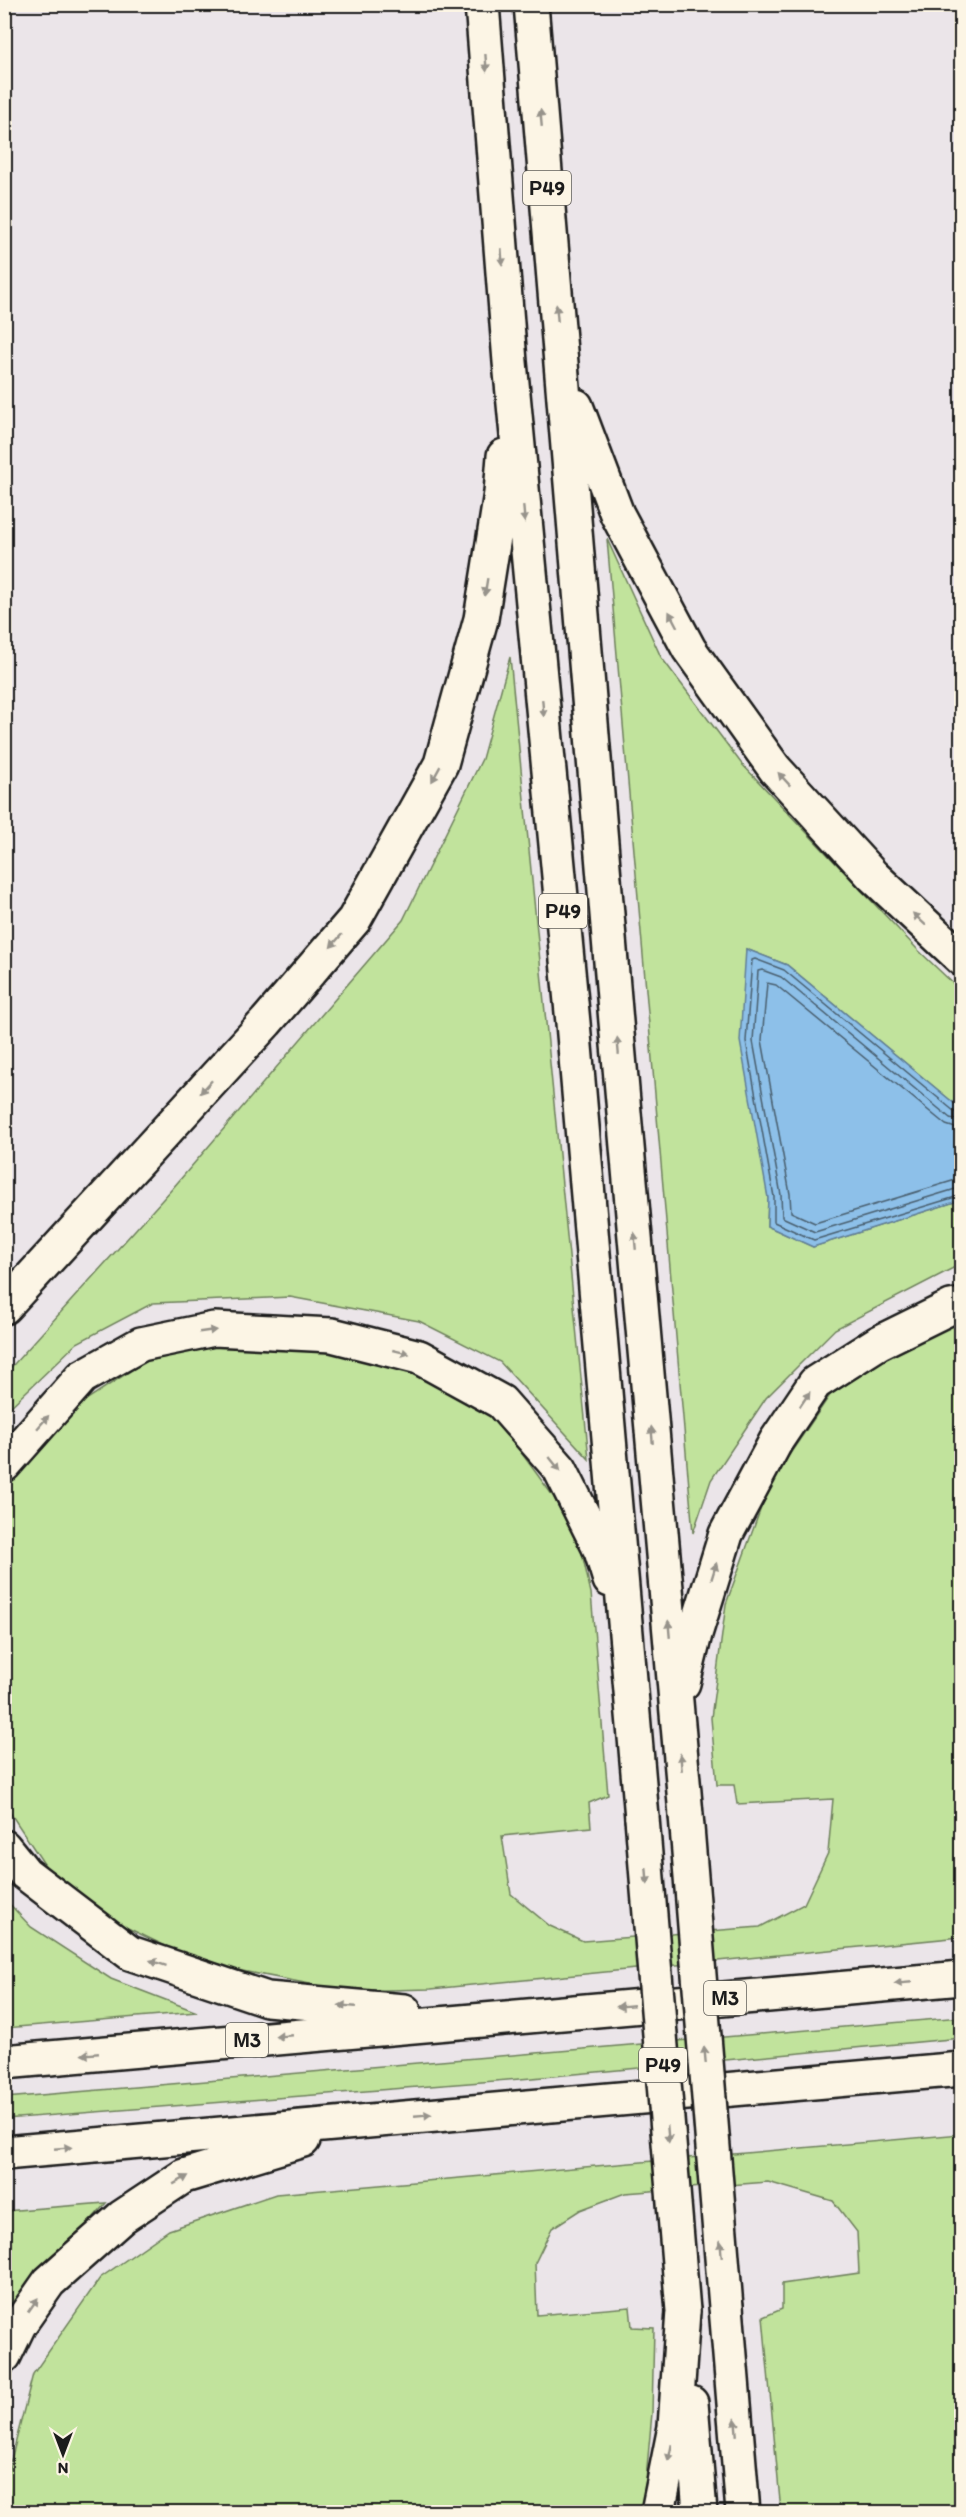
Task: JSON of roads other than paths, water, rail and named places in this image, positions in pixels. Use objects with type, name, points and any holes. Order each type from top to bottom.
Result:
[{"type":"highway","name":"Р49","points":[[482,4],[510,362],[573,1023],[700,2512]]},
{"type":"highway","name":"Р49","points":[[531,4],[616,1022],[686,1815],[726,2307],[745,2504]]},
{"type":"highway","points":[[4,1307],[266,1022],[354,920],[441,764],[481,619],[501,493],[510,362]]},
{"type":"highway","points":[[562,371],[617,514],[689,649],[775,769],[873,876],[962,959]]},
{"type":"highway","points":[[676,1708],[695,1634],[726,1534],[776,1441],[815,1383],[878,1343],[951,1307],[962,1305]]},
{"type":"highway","points":[[4,1466],[82,1377],[141,1344],[214,1329],[332,1335],[419,1357],[501,1402],[560,1469],[601,1551],[626,1631]]},
{"type":"highway","points":[[4,1847],[26,1873],[130,1953],[267,1999],[489,2018]]},
{"type":"highway","name":"М3","points":[[4,2062],[960,1978]]},
{"type":"highway","points":[[4,2153],[962,2069]]},
{"type":"highway","points":[[809,2083],[962,2092]]},
{"type":"highway","points":[[4,2356],[19,2325],[49,2283],[122,2217],[184,2176],[364,2120]]},
{"type":"highway","points":[[658,2512],[675,2427],[683,2311]]},
{"type":"water","points":[[746,949],[787,965],[961,1109],[961,1200],[813,1247],[767,1226],[768,1198],[740,1041]]}]
